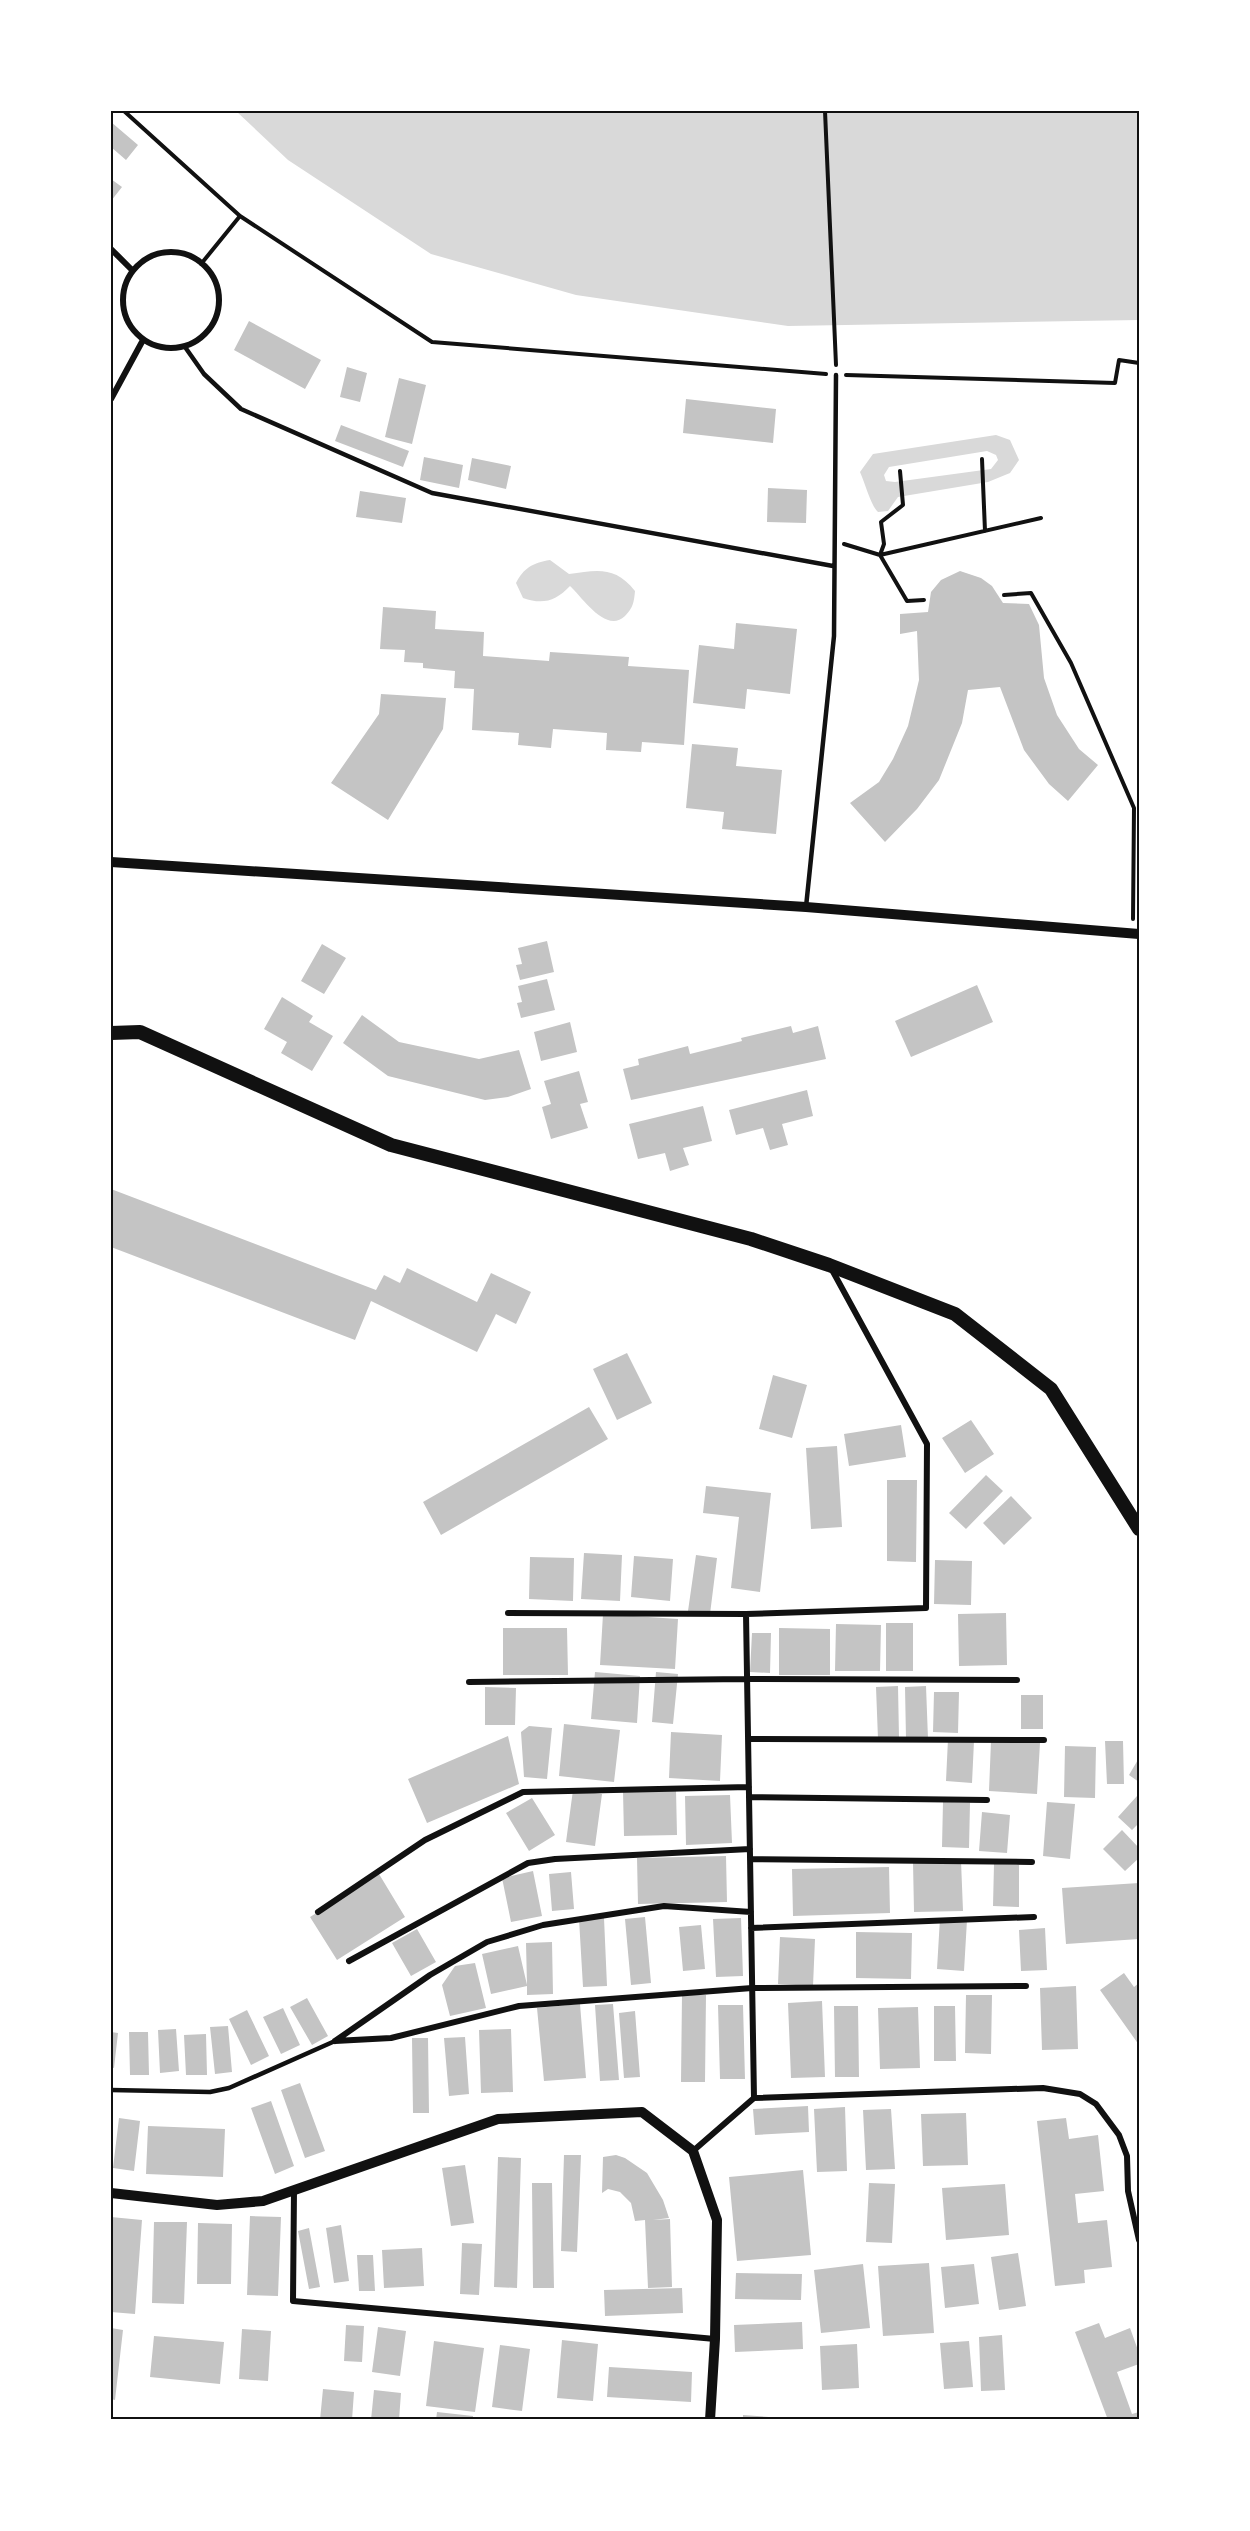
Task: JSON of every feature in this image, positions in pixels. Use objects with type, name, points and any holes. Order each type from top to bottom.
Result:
[{"type":"main road","points":[[111,1033],[140,1032],[391,1145],[751,1239],[829,1265],[956,1314],[1051,1389],[1139,1530]]},
{"type":"street","points":[[111,249],[132,270]]},
{"type":"street","points":[[171,251],[180,252],[196,259],[201,264],[213,276],[219,296],[219,306],[214,322],[199,341],[185,347],[168,349],[143,340],[130,327],[123,311],[122,292],[132,270],[151,255],[171,251]]},
{"type":"street","points":[[111,399],[143,340]]},
{"type":"street","points":[[111,862],[807,907],[1136,933]]},
{"type":"street","points":[[508,1613],[746,1614],[926,1608],[927,1444],[829,1265]]},
{"type":"street","points":[[746,1614],[754,2098]]},
{"type":"street","points":[[469,1682],[747,1678],[1017,1680]]},
{"type":"street","points":[[748,1739],[1044,1740]]},
{"type":"street","points":[[318,1912],[425,1840],[523,1792],[749,1787]]},
{"type":"street","points":[[749,1797],[987,1800]]},
{"type":"street","points":[[349,1961],[528,1863],[555,1858],[750,1849]]},
{"type":"street","points":[[750,1859],[1032,1862]]},
{"type":"street","points":[[335,2041],[430,1976],[488,1942],[543,1925],[664,1906],[751,1912]]},
{"type":"street","points":[[751,1928],[1034,1917]]},
{"type":"street","points":[[335,2041],[391,2038],[519,2006],[752,1988],[1026,1986]]},
{"type":"street","points":[[693,2151],[754,2098],[1043,2088],[1080,2094],[1096,2104],[1119,2135],[1127,2156],[1128,2191],[1139,2240]]},
{"type":"street","points":[[111,2193],[217,2205],[263,2201],[498,2119],[642,2112],[693,2151],[717,2220],[715,2339],[710,2420]]},
{"type":"street","points":[[294,2190],[293,2301],[715,2339]]},
{"type":"lane","points":[[185,347],[204,374],[241,409],[432,493],[833,566]]},
{"type":"lane","points":[[807,907],[834,636],[836,375]]},
{"type":"lane","points":[[111,2090],[210,2092],[220,2090],[335,2041]]},
{"type":"path","points":[[124,111],[240,216],[432,342],[836,375],[1115,382],[1119,360],[1139,363]]},
{"type":"path","points":[[825,111],[836,375]]},
{"type":"path","points":[[201,264],[240,216]]},
{"type":"path","points":[[981,459],[985,531]]},
{"type":"path","points":[[880,555],[884,544],[881,522],[903,505],[900,471]]},
{"type":"path","points":[[834,542],[880,555],[1041,518]]},
{"type":"path","points":[[880,555],[907,601],[924,600]]},
{"type":"path","points":[[1004,595],[1031,593],[1071,663],[1134,808],[1136,933]]},
{"type":"shaded area","points":[[236,111],[1139,111],[1139,320],[788,326],[576,295],[431,254],[288,160]]},
{"type":"shaded area","points":[[996,435],[1010,440],[1019,460],[1010,473],[988,482],[898,497],[888,511],[878,512],[860,472],[873,454]],"holes":[[[987,451],[996,455],[998,460],[991,469],[895,482],[886,481],[884,475],[889,467]]]},
{"type":"shaded area","points":[[550,560],[569,574],[597,571],[620,577],[635,591],[634,602],[630,610],[618,620],[610,621],[588,606],[570,586],[560,595],[549,600],[537,601],[523,598],[516,583],[519,578],[529,567]]},
{"type":"building","points":[[111,122],[138,145],[126,160],[111,147]]},
{"type":"building","points":[[111,179],[122,187],[111,201]]},
{"type":"building","points":[[249,321],[321,360],[305,389],[234,350]]},
{"type":"building","points":[[347,367],[367,373],[360,402],[340,397]]},
{"type":"building","points":[[399,378],[426,385],[412,444],[385,437]]},
{"type":"building","points":[[686,399],[776,409],[773,443],[683,433]]},
{"type":"building","points":[[341,425],[409,451],[403,467],[335,441]]},
{"type":"building","points":[[424,457],[463,465],[459,488],[420,480]]},
{"type":"building","points":[[472,458],[511,466],[506,489],[468,480]]},
{"type":"building","points":[[768,488],[807,490],[806,523],[767,522]]},
{"type":"building","points":[[360,491],[406,498],[402,523],[356,517]]},
{"type":"building","points":[[960,571],[981,578],[992,586],[1003,603],[1029,604],[1039,625],[1044,678],[1057,715],[1079,749],[1098,765],[1068,801],[1049,784],[1024,750],[1000,687],[968,690],[962,723],[939,780],[917,809],[885,842],[850,803],[879,782],[893,759],[908,726],[919,680],[917,631],[900,634],[900,614],[928,612],[931,592],[941,580]]},
{"type":"building","points":[[383,607],[436,611],[435,629],[484,632],[483,656],[549,661],[550,652],[629,657],[628,666],[689,670],[684,745],[642,742],[641,752],[606,750],[607,733],[553,729],[551,748],[518,745],[519,733],[472,730],[474,689],[454,688],[455,671],[423,668],[423,663],[404,662],[405,650],[380,649]]},
{"type":"building","points":[[736,623],[797,629],[790,694],[747,689],[745,709],[693,703],[699,645],[734,649]]},
{"type":"building","points":[[381,694],[446,698],[443,729],[388,820],[331,783],[379,714]]},
{"type":"building","points":[[692,744],[738,748],[736,766],[782,770],[776,834],[722,829],[724,812],[686,808]]},
{"type":"building","points":[[547,941],[554,972],[520,980],[516,965],[522,964],[518,948]]},
{"type":"building","points":[[322,944],[346,958],[324,994],[301,981]]},
{"type":"building","points":[[547,979],[555,1010],[521,1018],[517,1003],[522,1002],[518,986]]},
{"type":"building","points":[[977,985],[993,1022],[911,1057],[895,1021]]},
{"type":"building","points":[[282,997],[313,1016],[309,1022],[333,1036],[312,1071],[281,1053],[287,1042],[264,1029]]},
{"type":"building","points":[[362,1015],[399,1042],[479,1059],[519,1050],[531,1089],[508,1097],[485,1100],[388,1076],[343,1043]]},
{"type":"building","points":[[570,1022],[577,1052],[541,1061],[534,1032]]},
{"type":"building","points":[[791,1026],[793,1033],[818,1026],[826,1059],[631,1100],[623,1069],[639,1065],[638,1059],[688,1046],[690,1054]]},
{"type":"building","points":[[579,1071],[588,1102],[580,1104],[588,1128],[551,1139],[542,1107],[551,1104],[544,1081]]},
{"type":"building","points":[[807,1090],[813,1116],[782,1124],[788,1145],[770,1150],[763,1128],[736,1135],[729,1110]]},
{"type":"building","points":[[703,1106],[712,1141],[683,1148],[689,1165],[670,1171],[665,1153],[638,1159],[629,1124]]},
{"type":"building","points":[[111,1189],[376,1290],[384,1275],[400,1283],[407,1268],[477,1302],[491,1273],[531,1292],[516,1324],[496,1314],[477,1352],[371,1301],[355,1340],[111,1247]]},
{"type":"building","points":[[627,1353],[652,1403],[617,1420],[593,1369]]},
{"type":"building","points":[[773,1375],[807,1385],[792,1438],[759,1429]]},
{"type":"building","points":[[589,1407],[608,1439],[441,1535],[423,1502]]},
{"type":"building","points":[[971,1420],[994,1454],[965,1473],[942,1438]]},
{"type":"building","points":[[901,1425],[906,1457],[849,1466],[844,1434]]},
{"type":"building","points":[[837,1446],[842,1527],[811,1529],[806,1448]]},
{"type":"building","points":[[986,1475],[1003,1491],[966,1529],[949,1513]]},
{"type":"building","points":[[887,1480],[917,1480],[916,1562],[887,1561]]},
{"type":"building","points":[[706,1486],[771,1493],[760,1592],[731,1588],[739,1517],[703,1513]]},
{"type":"building","points":[[1011,1496],[1032,1518],[1004,1545],[983,1523]]},
{"type":"building","points":[[584,1553],[622,1555],[620,1601],[581,1599]]},
{"type":"building","points":[[696,1555],[717,1558],[710,1614],[688,1611]]},
{"type":"building","points":[[634,1556],[673,1559],[670,1601],[631,1597]]},
{"type":"building","points":[[530,1557],[574,1558],[573,1601],[529,1599]]},
{"type":"building","points":[[935,1560],[972,1561],[971,1605],[934,1604]]},
{"type":"building","points":[[1006,1613],[1007,1665],[959,1666],[958,1614]]},
{"type":"building","points":[[603,1614],[678,1619],[675,1669],[600,1665]]},
{"type":"building","points":[[886,1623],[913,1623],[913,1671],[886,1671]]},
{"type":"building","points":[[836,1624],[881,1625],[880,1671],[835,1671]]},
{"type":"building","points":[[503,1628],[567,1628],[568,1675],[503,1675]]},
{"type":"building","points":[[779,1628],[830,1629],[830,1675],[779,1675]]},
{"type":"building","points":[[752,1633],[771,1633],[770,1673],[750,1672]]},
{"type":"building","points":[[595,1672],[640,1676],[637,1723],[591,1719]]},
{"type":"building","points":[[656,1672],[678,1674],[673,1724],[652,1722]]},
{"type":"building","points":[[898,1686],[899,1738],[878,1739],[876,1687]]},
{"type":"building","points":[[926,1686],[928,1739],[906,1739],[905,1687]]},
{"type":"building","points":[[485,1687],[516,1688],[515,1725],[485,1725]]},
{"type":"building","points":[[934,1692],[959,1692],[958,1733],[933,1732]]},
{"type":"building","points":[[1021,1695],[1043,1695],[1043,1729],[1021,1729]]},
{"type":"building","points":[[564,1724],[620,1730],[614,1782],[559,1776]]},
{"type":"building","points":[[529,1726],[552,1728],[547,1779],[524,1777],[521,1732]]},
{"type":"building","points":[[671,1732],[722,1735],[720,1781],[669,1778]]},
{"type":"building","points":[[508,1736],[519,1784],[427,1823],[408,1779]]},
{"type":"building","points":[[948,1739],[974,1741],[972,1783],[946,1781]]},
{"type":"building","points":[[991,1741],[1040,1743],[1037,1794],[989,1791]]},
{"type":"building","points":[[1105,1741],[1123,1741],[1124,1784],[1107,1784]]},
{"type":"building","points":[[1065,1746],[1096,1747],[1095,1798],[1064,1797]]},
{"type":"building","points":[[1139,1758],[1139,1782],[1129,1775]]},
{"type":"building","points":[[573,1790],[602,1794],[595,1846],[566,1842]]},
{"type":"building","points":[[676,1790],[677,1835],[624,1836],[623,1791]]},
{"type":"building","points":[[730,1795],[732,1843],[686,1845],[685,1796]]},
{"type":"building","points":[[1137,1796],[1139,1823],[1132,1830],[1118,1817]]},
{"type":"building","points":[[532,1798],[555,1835],[529,1851],[506,1813]]},
{"type":"building","points":[[943,1802],[970,1803],[969,1848],[942,1847]]},
{"type":"building","points":[[1047,1802],[1075,1804],[1070,1859],[1043,1856]]},
{"type":"building","points":[[982,1812],[1010,1815],[1007,1853],[979,1851]]},
{"type":"building","points":[[1122,1830],[1139,1848],[1139,1858],[1125,1871],[1103,1849]]},
{"type":"building","points":[[726,1856],[727,1902],[638,1904],[637,1858]]},
{"type":"building","points":[[961,1861],[963,1911],[914,1912],[913,1862]]},
{"type":"building","points":[[994,1864],[1019,1865],[1019,1907],[993,1906]]},
{"type":"building","points":[[889,1867],[890,1913],[793,1916],[792,1869]]},
{"type":"building","points":[[533,1871],[542,1916],[511,1922],[502,1878]]},
{"type":"building","points":[[571,1872],[574,1909],[552,1911],[549,1874]]},
{"type":"building","points":[[379,1874],[405,1917],[337,1960],[310,1917]]},
{"type":"building","points":[[1139,1883],[1139,1939],[1066,1944],[1062,1888]]},
{"type":"building","points":[[645,1917],[651,1983],[631,1985],[625,1919]]},
{"type":"building","points":[[604,1918],[607,1986],[583,1987],[579,1919]]},
{"type":"building","points":[[741,1918],[743,1976],[716,1977],[713,1919]]},
{"type":"building","points":[[940,1918],[967,1920],[964,1971],[937,1969]]},
{"type":"building","points":[[701,1925],[705,1969],[683,1971],[679,1927]]},
{"type":"building","points":[[1045,1928],[1047,1970],[1021,1971],[1019,1930]]},
{"type":"building","points":[[417,1929],[436,1962],[411,1976],[392,1943]]},
{"type":"building","points":[[856,1932],[912,1933],[911,1979],[856,1978]]},
{"type":"building","points":[[780,1937],[815,1939],[813,1986],[778,1984]]},
{"type":"building","points":[[552,1942],[553,1994],[527,1995],[527,1986],[491,1994],[482,1954],[518,1946],[527,1985],[526,1943]]},
{"type":"building","points":[[475,1963],[486,2008],[450,2016],[442,1985],[455,1966]]},
{"type":"building","points":[[1124,1973],[1134,1987],[1139,1983],[1139,2045],[1100,1990]]},
{"type":"building","points":[[1076,1986],[1078,2049],[1042,2050],[1040,1988]]},
{"type":"building","points":[[682,1995],[706,1995],[705,2082],[681,2082]]},
{"type":"building","points":[[966,1995],[992,1995],[991,2054],[965,2053]]},
{"type":"building","points":[[307,1998],[328,2036],[312,2045],[290,2007]]},
{"type":"building","points":[[822,2001],[825,2077],[791,2078],[788,2003]]},
{"type":"building","points":[[580,2004],[586,2078],[544,2081],[537,2008]]},
{"type":"building","points":[[613,2004],[619,2080],[600,2081],[595,2005]]},
{"type":"building","points":[[718,2005],[743,2005],[745,2079],[720,2079]]},
{"type":"building","points":[[834,2006],[858,2006],[859,2077],[835,2077]]},
{"type":"building","points":[[934,2006],[955,2006],[956,2061],[934,2061]]},
{"type":"building","points":[[918,2007],[920,2068],[880,2069],[878,2008]]},
{"type":"building","points":[[283,2008],[300,2045],[281,2054],[263,2017]]},
{"type":"building","points":[[247,2010],[269,2056],[251,2065],[229,2019]]},
{"type":"building","points":[[635,2011],[640,2077],[624,2078],[619,2013]]},
{"type":"building","points":[[228,2026],[232,2072],[215,2074],[210,2027]]},
{"type":"building","points":[[176,2029],[179,2071],[160,2073],[158,2030]]},
{"type":"building","points":[[511,2029],[513,2092],[481,2093],[479,2030]]},
{"type":"building","points":[[111,2032],[118,2033],[114,2068],[111,2067]]},
{"type":"building","points":[[129,2032],[148,2032],[149,2075],[130,2075]]},
{"type":"building","points":[[206,2034],[207,2075],[186,2075],[184,2035]]},
{"type":"building","points":[[465,2037],[469,2094],[449,2096],[444,2038]]},
{"type":"building","points":[[412,2038],[428,2038],[429,2113],[413,2113]]},
{"type":"building","points":[[300,2083],[325,2151],[305,2158],[281,2090]]},
{"type":"building","points":[[271,2101],[294,2166],[275,2174],[251,2108]]},
{"type":"building","points":[[808,2106],[809,2132],[755,2135],[753,2109]]},
{"type":"building","points":[[845,2107],[847,2171],[817,2172],[814,2109]]},
{"type":"building","points":[[891,2109],[895,2169],[866,2170],[863,2110]]},
{"type":"building","points":[[966,2113],[968,2165],[923,2166],[921,2114]]},
{"type":"building","points":[[119,2118],[140,2121],[134,2171],[113,2168]]},
{"type":"building","points":[[1066,2118],[1069,2139],[1098,2135],[1104,2191],[1075,2194],[1078,2223],[1107,2220],[1112,2267],[1084,2270],[1085,2283],[1055,2286],[1037,2121]]},
{"type":"building","points":[[148,2126],[225,2129],[223,2177],[146,2174]]},
{"type":"building","points":[[564,2155],[581,2155],[577,2252],[561,2251]]},
{"type":"building","points":[[616,2155],[625,2158],[647,2173],[663,2200],[669,2218],[653,2220],[670,2219],[672,2287],[648,2288],[645,2220],[635,2221],[631,2203],[620,2192],[608,2189],[602,2193],[603,2157]]},
{"type":"building","points":[[498,2157],[521,2158],[517,2288],[494,2287]]},
{"type":"building","points":[[465,2165],[474,2223],[451,2226],[442,2168]]},
{"type":"building","points":[[803,2170],[811,2255],[737,2261],[729,2177]]},
{"type":"building","points":[[532,2183],[552,2183],[554,2288],[533,2288]]},
{"type":"building","points":[[869,2183],[895,2184],[892,2243],[866,2242]]},
{"type":"building","points":[[1005,2184],[1009,2235],[946,2240],[942,2188]]},
{"type":"building","points":[[250,2216],[281,2217],[278,2296],[247,2295]]},
{"type":"building","points":[[111,2217],[142,2220],[135,2314],[111,2312]]},
{"type":"building","points":[[154,2222],[187,2222],[184,2304],[152,2303]]},
{"type":"building","points":[[198,2223],[232,2224],[231,2284],[197,2284]]},
{"type":"building","points":[[341,2225],[349,2281],[334,2283],[326,2228]]},
{"type":"building","points":[[309,2228],[320,2287],[309,2289],[298,2231]]},
{"type":"building","points":[[462,2243],[482,2244],[479,2295],[460,2294]]},
{"type":"building","points":[[422,2248],[424,2286],[384,2288],[382,2250]]},
{"type":"building","points":[[1018,2253],[1026,2306],[999,2310],[991,2257]]},
{"type":"building","points":[[357,2255],[373,2255],[375,2291],[359,2291]]},
{"type":"building","points":[[929,2263],[934,2333],[883,2336],[878,2266]]},
{"type":"building","points":[[863,2264],[870,2328],[821,2333],[814,2270]]},
{"type":"building","points":[[974,2264],[979,2304],[945,2308],[941,2267]]},
{"type":"building","points":[[736,2273],[802,2274],[801,2300],[735,2299]]},
{"type":"building","points":[[682,2288],[683,2313],[605,2316],[604,2290]]},
{"type":"building","points":[[802,2322],[803,2349],[735,2352],[734,2325]]},
{"type":"building","points":[[1099,2323],[1105,2338],[1130,2328],[1139,2353],[1139,2364],[1117,2372],[1132,2414],[1139,2412],[1139,2420],[1108,2420],[1075,2332]]},
{"type":"building","points":[[346,2325],[364,2326],[362,2362],[344,2361]]},
{"type":"building","points":[[378,2327],[406,2331],[400,2376],[372,2372]]},
{"type":"building","points":[[111,2328],[123,2330],[115,2400],[111,2399]]},
{"type":"building","points":[[242,2329],[271,2331],[268,2381],[239,2379]]},
{"type":"building","points":[[1002,2335],[1005,2390],[981,2391],[979,2337]]},
{"type":"building","points":[[154,2336],[224,2342],[220,2384],[150,2377]]},
{"type":"building","points":[[562,2340],[598,2344],[593,2401],[557,2398]]},
{"type":"building","points":[[434,2341],[484,2348],[475,2412],[426,2406]]},
{"type":"building","points":[[969,2341],[973,2387],[944,2389],[940,2343]]},
{"type":"building","points":[[857,2344],[859,2388],[822,2390],[820,2346]]},
{"type":"building","points":[[500,2345],[530,2349],[522,2411],[492,2407]]},
{"type":"building","points":[[609,2367],[692,2372],[691,2402],[607,2397]]},
{"type":"building","points":[[323,2389],[354,2392],[352,2420],[320,2420]]},
{"type":"building","points":[[374,2390],[401,2393],[399,2420],[371,2420]]},
{"type":"building","points":[[437,2412],[473,2416],[473,2420],[436,2420]]},
{"type":"building","points":[[743,2415],[782,2418],[782,2420],[743,2420]]}]
